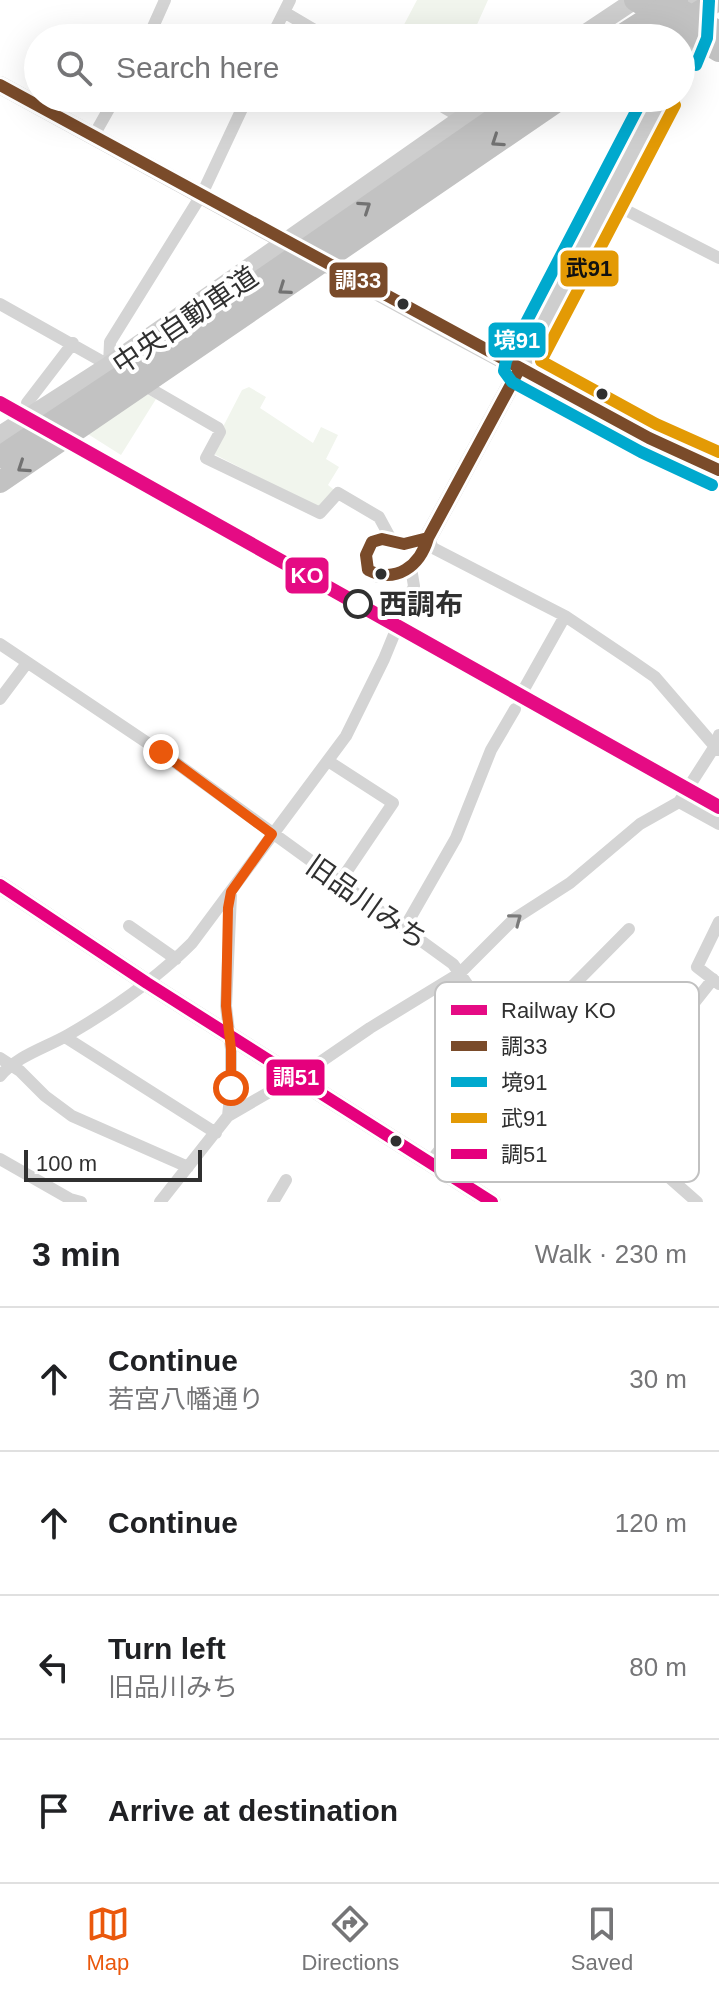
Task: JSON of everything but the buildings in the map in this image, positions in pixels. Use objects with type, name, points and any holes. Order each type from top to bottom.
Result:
[{"type":"highway","points":[[635,0],[692,17],[719,51]]},
{"type":"highway","points":[[622,24],[656,0]]},
{"type":"highway","points":[[665,0],[719,32]]},
{"type":"highway","points":[[639,24],[677,0]]},
{"type":"highway","points":[[679,24],[718,0]]},
{"type":"highway","points":[[691,24],[719,9]]},
{"type":"highway","name":"中央自動車道","points":[[0,457],[152,356],[503,112]]},
{"type":"highway","name":"中央自動車道","points":[[0,482],[542,112]]},
{"type":"street","points":[[154,24],[165,0]]},
{"type":"street","points":[[599,24],[635,0]]},
{"type":"street","points":[[277,24],[285,4],[310,24]]},
{"type":"street","points":[[0,85],[24,98]]},
{"type":"street","points":[[48,112],[649,438],[719,470]]},
{"type":"street","points":[[93,137],[107,112]]},
{"type":"street","points":[[109,365],[110,342],[202,194],[240,112]]},
{"type":"street","points":[[452,112],[462,118]]},
{"type":"street","points":[[0,435],[109,365],[471,112]]},
{"type":"street","points":[[428,538],[407,544],[383,538],[370,543],[365,554],[368,570],[378,577],[384,577],[416,564],[426,550],[428,538],[654,112]]},
{"type":"street","points":[[608,201],[719,258]]},
{"type":"street","points":[[0,304],[218,428],[220,432],[206,458],[320,513],[338,493],[379,517],[392,541]]},
{"type":"street","points":[[27,403],[73,343]]},
{"type":"street","points":[[428,538],[433,548],[565,616],[655,677],[718,744],[679,802],[640,824],[570,883],[514,919],[460,973],[445,982]]},
{"type":"street","points":[[0,1076],[5,1062],[65,1037],[163,973],[192,943],[328,761],[358,715],[414,586],[416,564],[407,544]]},
{"type":"street","points":[[524,689],[565,616]]},
{"type":"street","name":"旧品川みち","points":[[0,644],[161,752],[339,883],[405,927],[453,964],[466,982]]},
{"type":"street","points":[[0,699],[27,663]]},
{"type":"street","points":[[405,927],[456,838],[491,750],[515,709]]},
{"type":"street","points":[[328,761],[393,803],[339,883]]},
{"type":"street","points":[[679,802],[719,824]]},
{"type":"street","points":[[0,885],[435,1167]]},
{"type":"street","points":[[228,1116],[231,1060],[228,1035],[228,908],[231,892]]},
{"type":"street","points":[[699,1002],[716,981],[697,967],[719,922]]},
{"type":"street","points":[[129,926],[176,959]]},
{"type":"street","points":[[579,982],[629,929]]},
{"type":"street","points":[[160,1202],[228,1116],[295,1078],[435,988]]},
{"type":"street","points":[[65,1037],[216,1133]]},
{"type":"street","points":[[5,1062],[20,1071],[45,1096],[72,1116],[188,1167]]},
{"type":"street","points":[[429,1163],[435,1155]]},
{"type":"street","points":[[0,1159],[70,1199],[81,1202]]},
{"type":"street","points":[[273,1202],[286,1180]]},
{"type":"street","points":[[460,1182],[492,1202]]},
{"type":"street","name":"旧品川みち","points":[[674,1182],[697,1202]]},
{"type":"shaded area","points":[[417,0],[488,0],[477,24],[404,24]]},
{"type":"shaded area","points":[[107,373],[156,399],[121,455],[53,412]]},
{"type":"shaded area","points":[[249,387],[266,397],[260,408],[313,443],[321,427],[338,435],[326,459],[339,467],[328,485],[338,493],[322,510],[210,452],[242,390]]},
{"type":"rail line","name":"KO","points":[[0,403],[719,807]]},
{"type":"transit line","name":"境91","points":[[696,65],[707,38],[709,1]]},
{"type":"transit line","name":"調33","points":[[0,85],[24,98]]},
{"type":"transit line","name":"調33","points":[[50,112],[649,438],[719,470]]},
{"type":"transit line","name":"境91","points":[[636,112],[506,361],[504,371],[512,382],[641,452],[712,485]]},
{"type":"transit line","name":"武91","points":[[671,112],[541,361],[656,424],[719,452]]},
{"type":"transit line","name":"調33","points":[[428,538],[520,368]]},
{"type":"transit line","name":"調33","points":[[428,538],[419,557],[406,570],[388,575],[368,570],[366,555],[372,542],[382,539],[404,544],[428,538]]},
{"type":"transit line","name":"調51","points":[[0,885],[147,983],[435,1166]]},
{"type":"transit line","name":"調51","points":[[460,1182],[492,1202]]},
{"type":"place","name":"西調布","points":[[358,604]]},
{"type":"route","points":[[161,752],[272,834],[231,892],[228,908],[226,1006],[231,1088]]}]
